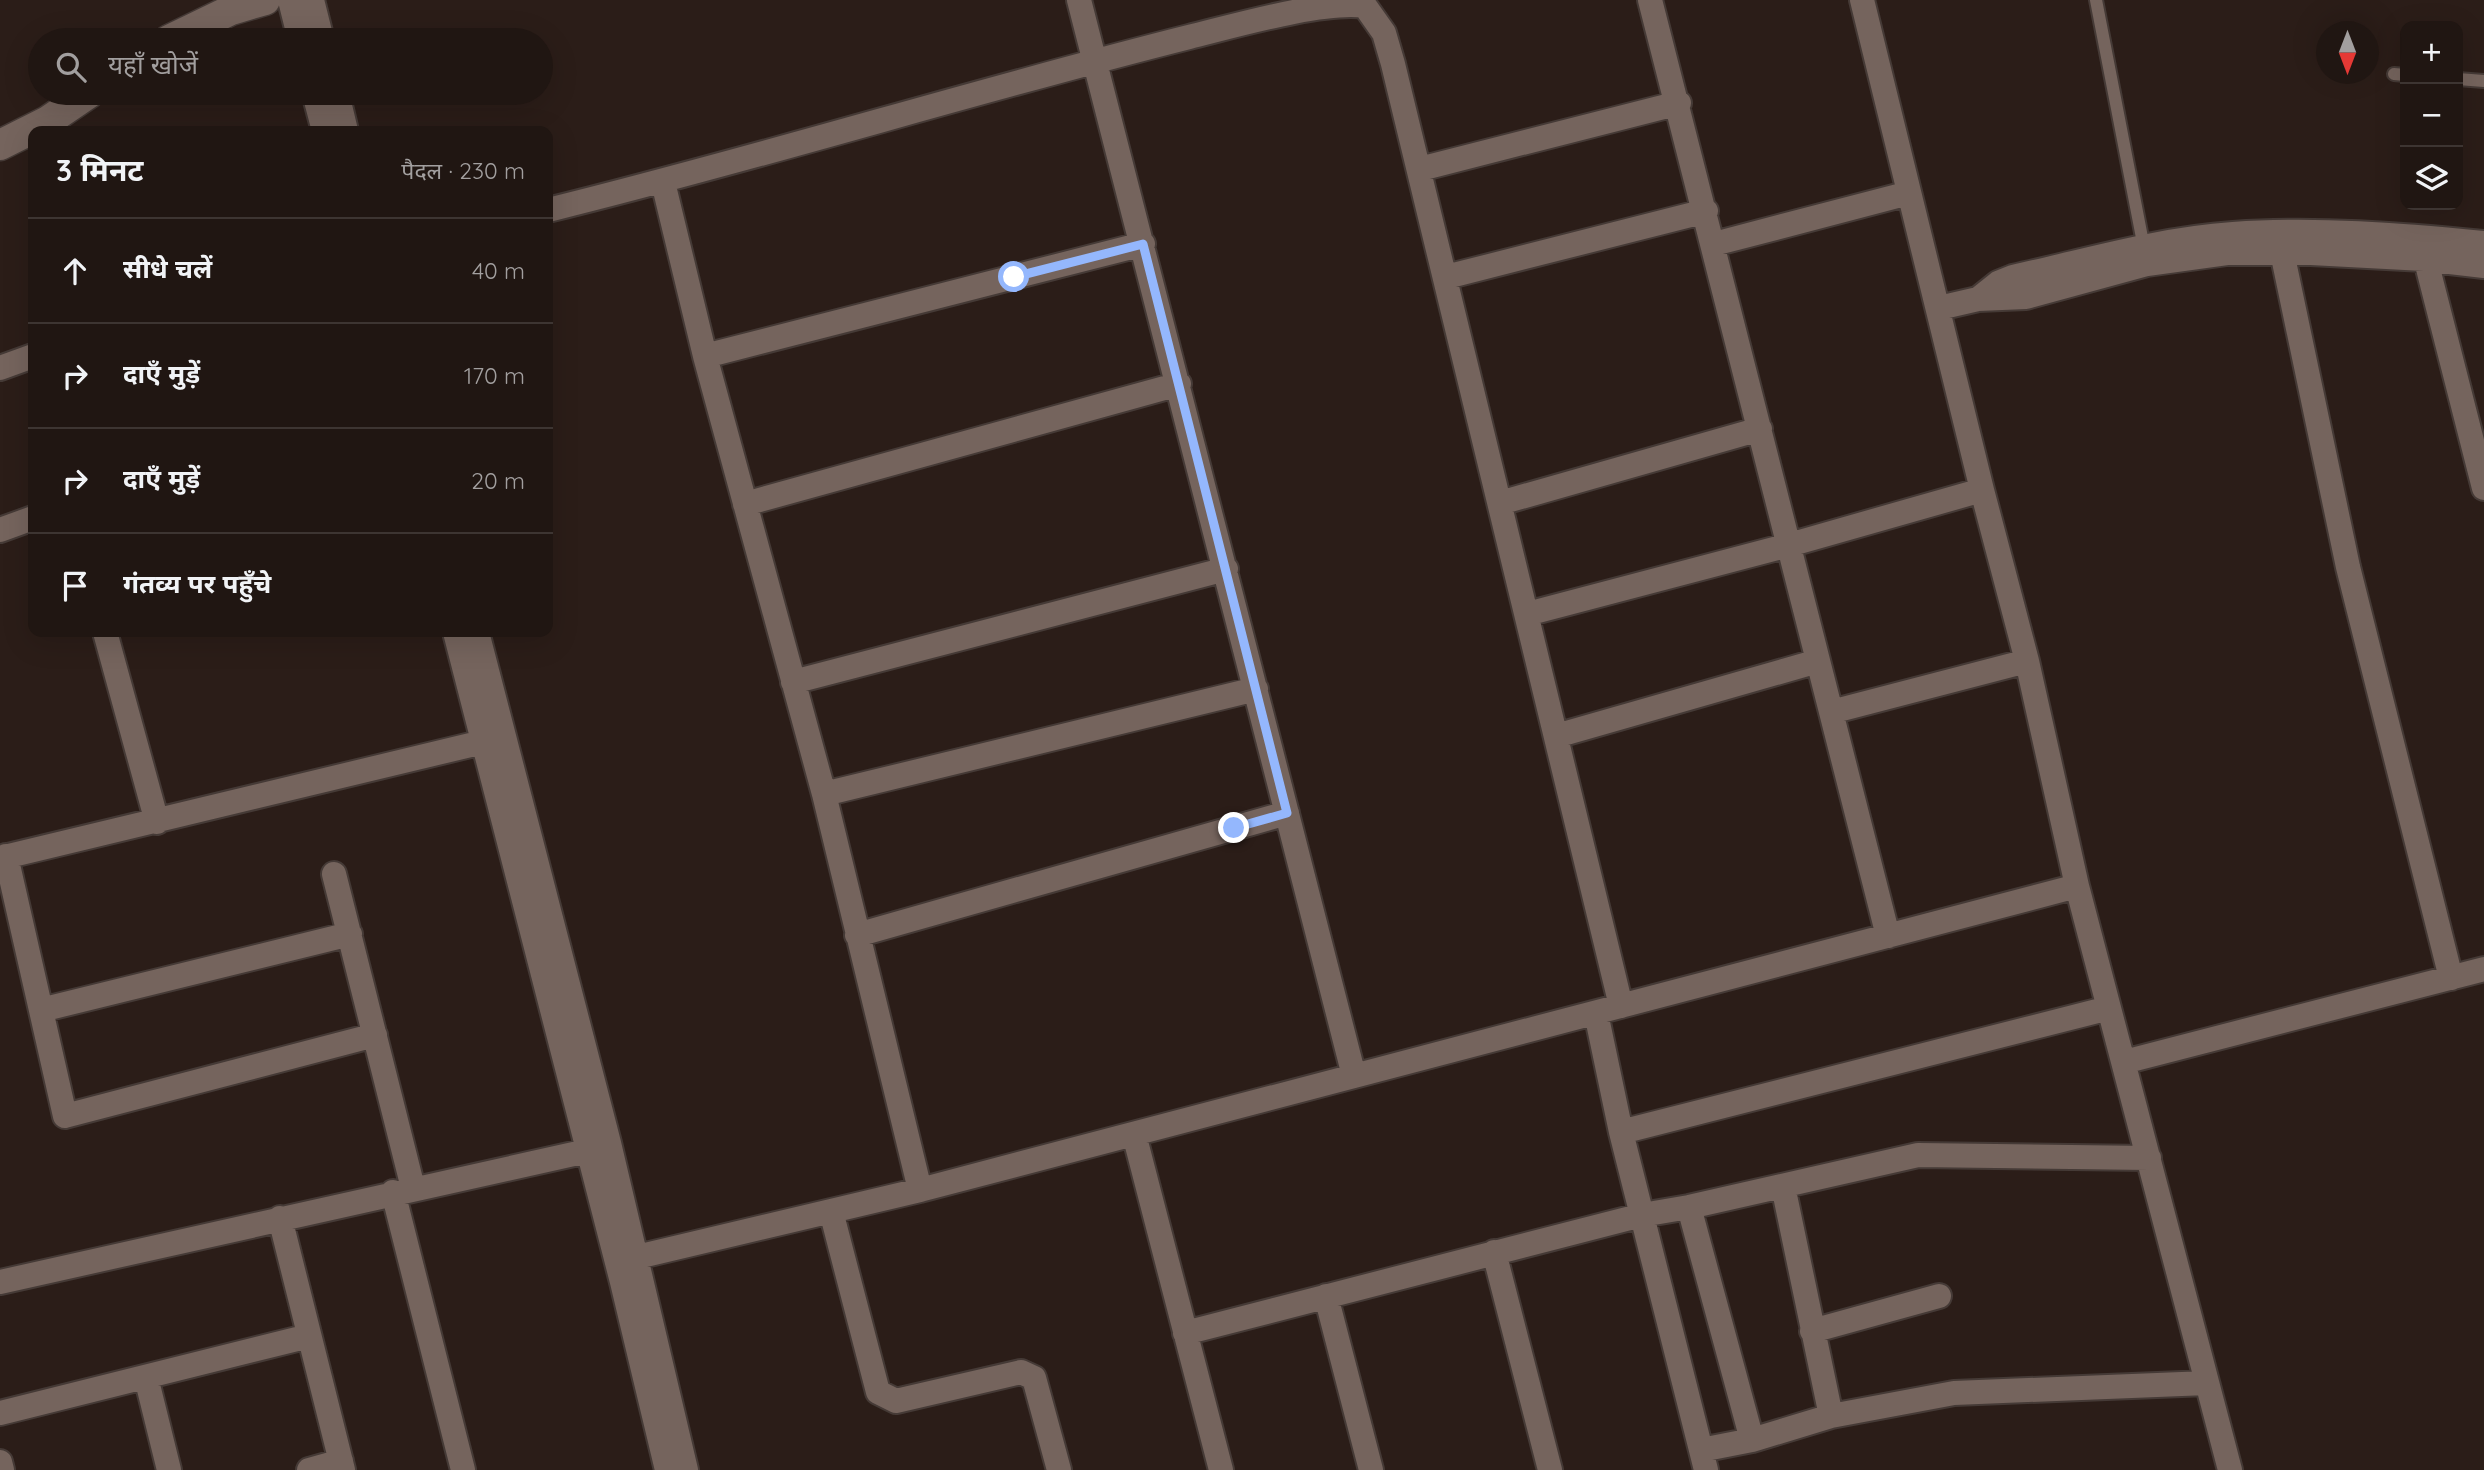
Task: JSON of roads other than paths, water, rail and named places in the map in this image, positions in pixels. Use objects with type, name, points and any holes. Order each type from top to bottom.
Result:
[{"type":"street","points":[[194,28],[232,10],[265,0]]},
{"type":"street","points":[[290,0],[297,28]]},
{"type":"street","points":[[312,0],[320,28]]},
{"type":"street","points":[[1079,0],[1354,1076]]},
{"type":"street","points":[[1650,0],[1679,103],[1888,936]]},
{"type":"street","points":[[1862,0],[1982,490],[2027,661],[2077,886],[2230,1470]]},
{"type":"street","points":[[553,209],[663,182],[1096,61],[1310,7],[1350,2],[1376,3],[1420,169],[1621,1006]]},
{"type":"street","points":[[1420,169],[1679,103]]},
{"type":"street","points":[[38,126],[71,105]]},
{"type":"street","points":[[317,105],[323,126]]},
{"type":"street","points":[[340,105],[345,126]]},
{"type":"street","points":[[0,145],[28,131]]},
{"type":"street","points":[[663,182],[705,356],[824,794],[920,1190]]},
{"type":"street","points":[[1714,244],[1909,192]]},
{"type":"street","points":[[1446,277],[1706,211]]},
{"type":"street","points":[[1978,299],[1998,283],[2013,277],[2144,247],[2234,234],[2422,248],[2484,266]]},
{"type":"street","points":[[1939,308],[1978,299],[2026,297],[2147,264],[2193,256],[2422,248],[2484,243]]},
{"type":"street","points":[[705,356],[1143,244]]},
{"type":"street","points":[[2422,248],[2473,412],[2484,488]]},
{"type":"street","points":[[2282,253],[2348,567],[2451,978]]},
{"type":"street","points":[[0,368],[28,360]]},
{"type":"street","points":[[745,505],[1179,384]]},
{"type":"street","points":[[1500,503],[1760,429]]},
{"type":"street","points":[[1527,614],[1789,545],[1982,490]]},
{"type":"street","points":[[0,530],[28,521]]},
{"type":"street","points":[[793,682],[1226,569]]},
{"type":"street","points":[[106,637],[157,822]]},
{"type":"street","points":[[456,637],[667,1470]]},
{"type":"street","points":[[478,637],[637,1257],[687,1470]]},
{"type":"street","points":[[1556,736],[1818,661]]},
{"type":"street","points":[[1831,712],[2027,661]]},
{"type":"street","points":[[824,794],[1256,689]]},
{"type":"street","points":[[375,1035],[65,1116],[3,857],[483,742]]},
{"type":"street","points":[[858,934],[1287,813]]},
{"type":"street","points":[[334,874],[375,1035],[403,1190],[463,1470]]},
{"type":"street","points":[[637,1257],[920,1190],[2077,886]]},
{"type":"street","points":[[41,1010],[350,934]]},
{"type":"street","points":[[2124,1062],[2484,969]]},
{"type":"street","points":[[1621,1132],[2109,1008]]},
{"type":"street","points":[[1596,1013],[1621,1132],[1703,1460],[1752,1440],[1831,1416],[1954,1393],[2207,1383]]},
{"type":"street","points":[[1134,1134],[1221,1470]]},
{"type":"street","points":[[0,1282],[587,1151]]},
{"type":"street","points":[[1185,1333],[1642,1215],[1918,1156],[2149,1158]]},
{"type":"street","points":[[1783,1186],[1831,1416]]},
{"type":"street","points":[[1689,1207],[1752,1440]]},
{"type":"street","points":[[831,1211],[878,1392],[896,1401],[1021,1372],[1030,1374],[1034,1378],[1059,1470]]},
{"type":"street","points":[[280,1218],[342,1465],[309,1470]]},
{"type":"street","points":[[1494,1252],[1550,1470]]},
{"type":"street","points":[[1326,1296],[1371,1470]]},
{"type":"street","points":[[1812,1331],[1939,1296]]},
{"type":"street","points":[[0,1413],[309,1336]]},
{"type":"street","points":[[146,1377],[169,1470]]},
{"type":"street","points":[[0,1462],[2,1470]]},
{"type":"lane","points":[[2096,0],[2144,247]]},
{"type":"lane","points":[[2463,79],[2484,81]]}]
